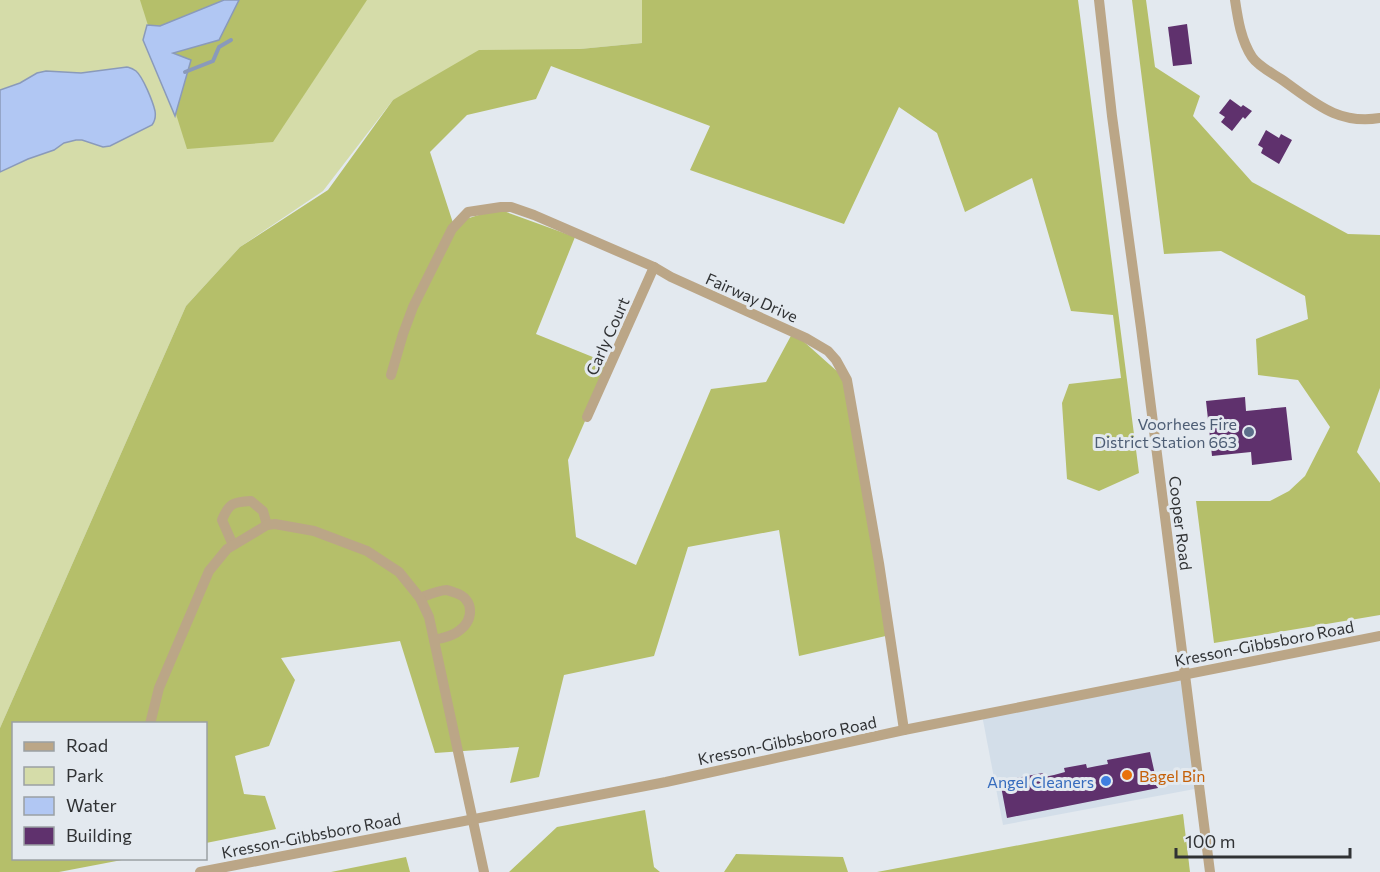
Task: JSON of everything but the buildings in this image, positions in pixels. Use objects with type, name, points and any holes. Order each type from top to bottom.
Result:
[{"type":"street","name":"Cooper Road","points":[[1099,0],[1210,872]]},
{"type":"street","points":[[1235,0],[1239,26],[1254,60],[1325,110],[1353,119],[1380,118]]},
{"type":"street","name":"Fairway Drive","points":[[391,375],[413,307],[452,229],[468,213],[501,207],[511,207],[534,215],[654,267],[671,277],[806,338],[828,351],[847,380],[879,563],[904,730]]},
{"type":"street","name":"Carly Court","points":[[587,417],[654,267]]},
{"type":"street","points":[[234,545],[222,520],[227,508],[236,502],[251,501],[263,511],[267,525]]},
{"type":"street","points":[[150,722],[159,688],[209,571],[227,549],[267,525],[275,524],[314,531],[367,552],[399,572],[420,598],[429,617],[484,872]]},
{"type":"street","points":[[420,598],[447,590],[460,594],[468,602],[471,612],[468,621],[460,630],[434,640]]},
{"type":"street","name":"Kresson-Gibbsboro Road","points":[[200,872],[666,782],[904,730],[1380,636]]},
{"type":"shaded area","points":[[1185,674],[1200,788],[1003,825],[982,715]]},
{"type":"green space","points":[[0,0],[642,0],[642,43],[580,49],[393,100],[323,191],[240,247],[186,306],[0,728]]},
{"type":"green space","points":[[140,0],[367,0],[273,142],[187,149]]},
{"type":"green space","points":[[642,0],[1078,0],[1139,473],[1099,491],[1067,479],[1062,403],[1069,384],[1121,378],[1113,315],[1071,311],[1032,178],[965,212],[937,133],[899,107],[844,224],[690,170],[710,126],[551,66],[536,99],[467,115],[430,152],[453,223],[498,209],[575,237],[536,334],[610,364],[568,460],[576,537],[636,565],[711,389],[766,382],[793,332],[848,381],[890,635],[799,656],[779,530],[688,547],[654,656],[564,675],[539,777],[510,783],[519,747],[435,753],[400,641],[281,658],[295,680],[269,746],[235,756],[244,794],[265,796],[276,829],[207,843],[207,722],[12,722],[12,860],[122,860],[59,872],[0,872],[0,728],[186,306],[240,247],[328,190],[393,100],[479,50],[580,49],[642,43]]},
{"type":"green space","points":[[1132,0],[1146,0],[1155,67],[1200,96],[1193,116],[1252,182],[1348,234],[1380,235],[1380,388],[1357,452],[1380,483],[1380,615],[1214,643],[1196,501],[1270,501],[1289,491],[1305,476],[1330,427],[1298,380],[1258,375],[1256,339],[1308,319],[1305,296],[1221,251],[1164,254]]},
{"type":"green space","points":[[645,810],[654,867],[660,872],[509,872],[557,827]]},
{"type":"green space","points":[[1183,814],[1190,872],[877,872]]},
{"type":"green space","points":[[736,854],[843,857],[848,872],[724,872]]},
{"type":"green space","points":[[406,857],[410,872],[331,872]]},
{"type":"water","points":[[224,0],[239,0],[219,40],[173,53],[191,60],[175,116],[143,40],[147,25],[160,26]]},
{"type":"water","points":[[127,67],[139,74],[147,90],[155,111],[152,125],[110,146],[103,147],[82,140],[64,143],[54,150],[0,172],[0,90],[46,71],[81,73]]},
{"type":"waterway","points":[[185,72],[213,61],[219,47],[231,40]]},
{"type":"place","name":"Voorhees Fire District Station 663","points":[[1249,432]]},
{"type":"place","name":"Bagel Bin","points":[[1127,775]]},
{"type":"place","name":"Angel Cleaners","points":[[1106,781]]}]
